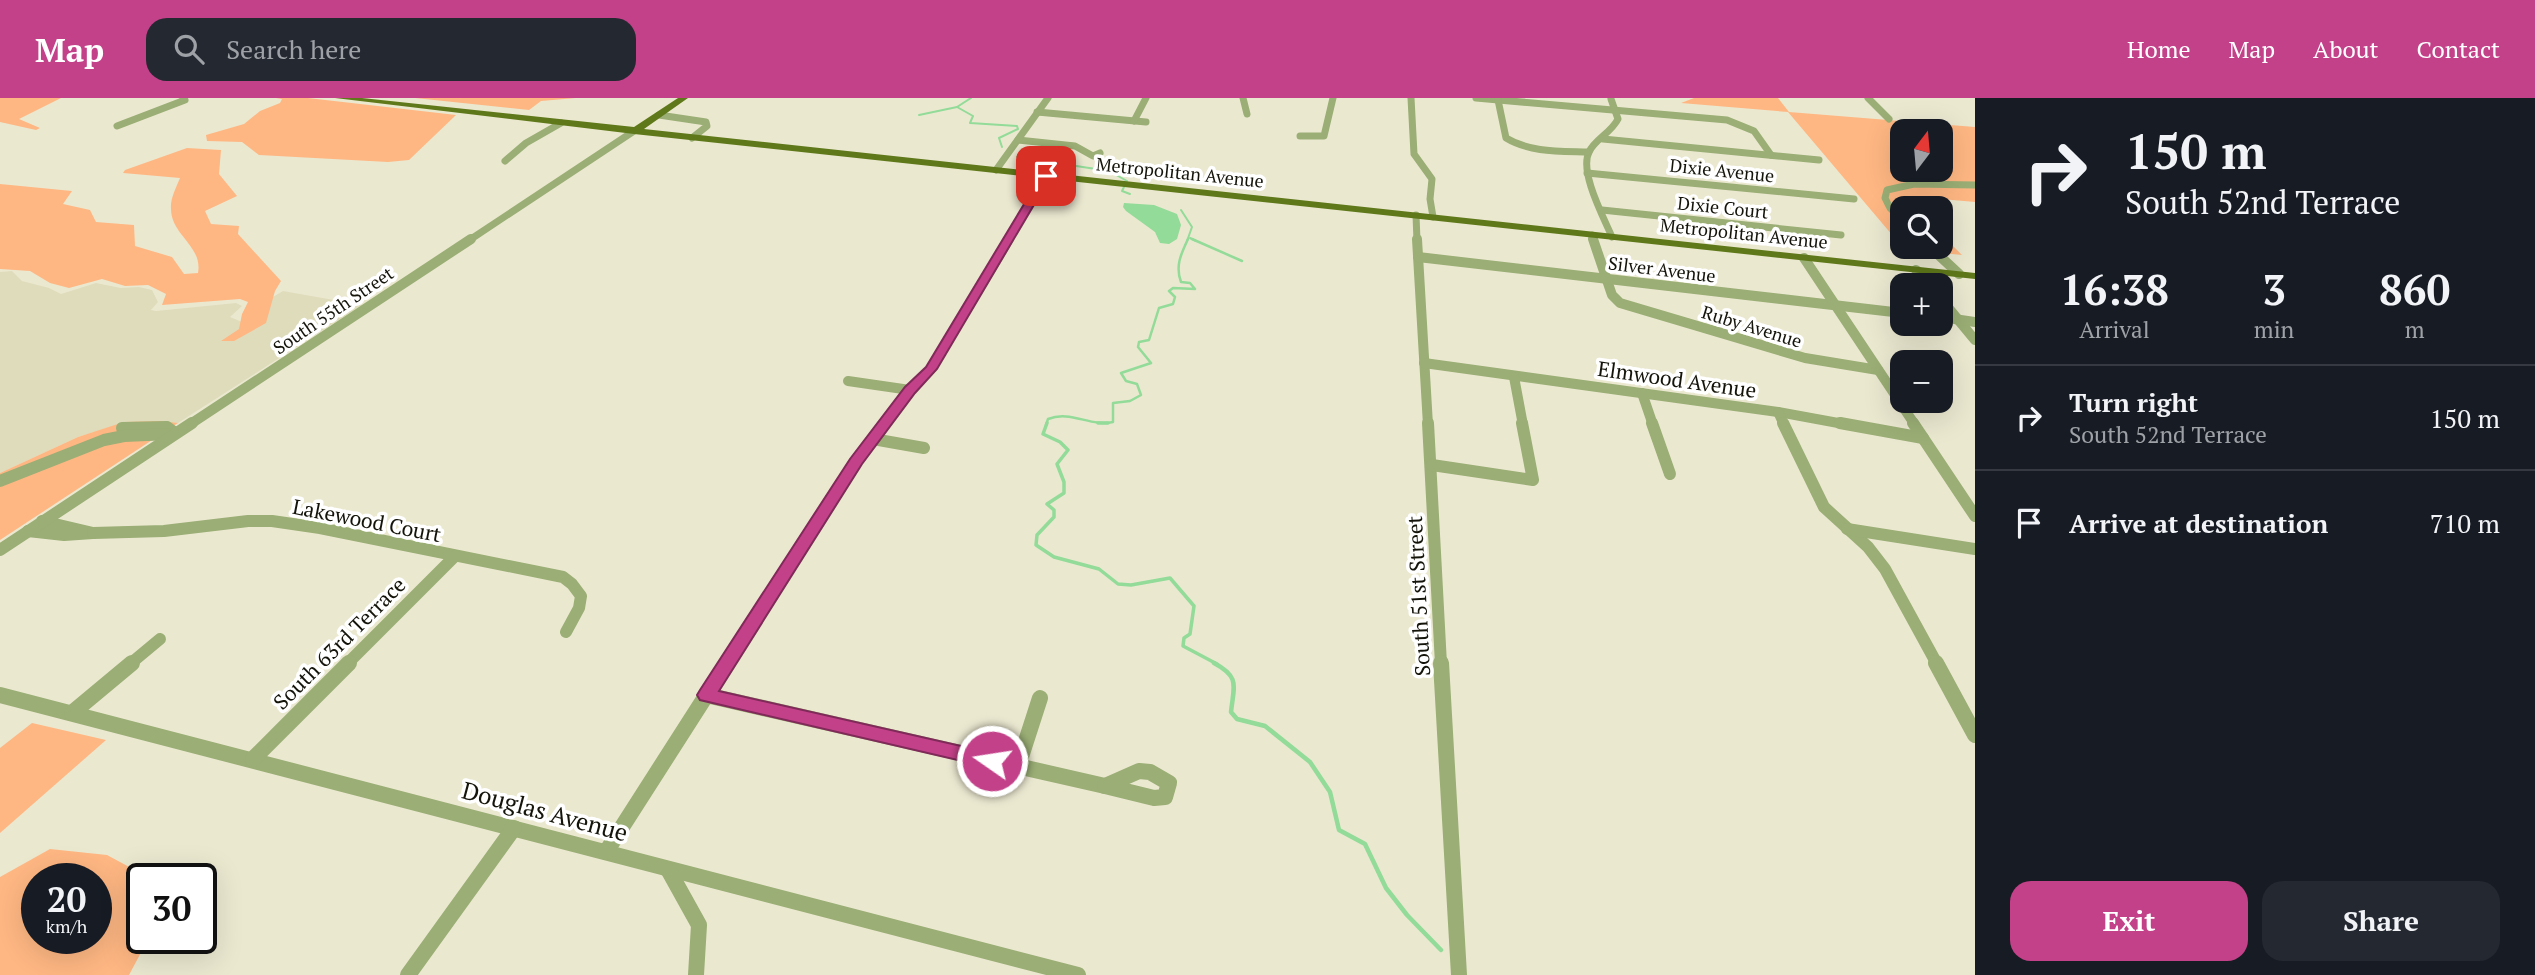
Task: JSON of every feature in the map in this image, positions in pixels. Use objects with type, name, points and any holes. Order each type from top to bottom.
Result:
[{"type":"main road","name":"Metropolitan Avenue","points":[[339,98],[1975,276]]},
{"type":"main road","name":"South 55th Street","points":[[634,131],[684,98]]},
{"type":"street","points":[[117,126],[169,108],[185,100],[183,98]]},
{"type":"street","points":[[996,170],[1048,98]]},
{"type":"street","points":[[1134,121],[1146,98]]},
{"type":"street","points":[[1243,98],[1247,114]]},
{"type":"street","points":[[1300,136],[1324,136],[1333,98]]},
{"type":"street","points":[[1411,98],[1414,154],[1432,179],[1430,199],[1433,217]]},
{"type":"street","points":[[1476,98],[1735,122],[1754,131],[1771,155]]},
{"type":"street","points":[[1868,98],[1889,119]]},
{"type":"street","points":[[1611,99],[1618,119],[1604,139],[1589,152],[1587,173],[1612,237]]},
{"type":"street","points":[[1499,100],[1506,138],[1511,142],[1527,147],[1589,152]]},
{"type":"street","points":[[1037,112],[1146,122]]},
{"type":"street","points":[[659,114],[706,122],[707,126],[692,138]]},
{"type":"street","points":[[505,161],[526,143],[561,123]]},
{"type":"street","name":"South 55th Street","points":[[0,550],[634,131]]},
{"type":"street","points":[[1604,139],[1819,160]]},
{"type":"street","points":[[1018,140],[1080,147]]},
{"type":"street","name":"Dixie Avenue","points":[[1587,173],[1854,199]]},
{"type":"street","points":[[606,852],[873,439],[910,390],[931,369],[1046,176]]},
{"type":"street","points":[[1890,208],[1885,198],[1887,190],[1914,184],[1975,185]]},
{"type":"street","name":"Dixie Court","points":[[1602,210],[1841,235]]},
{"type":"street","name":"South 51st Street","points":[[1416,215],[1460,975]]},
{"type":"street","points":[[1592,235],[1612,296],[1620,303]]},
{"type":"street","name":"Silver Avenue","points":[[1418,257],[1890,312]]},
{"type":"street","points":[[1804,258],[1975,516]]},
{"type":"street","points":[[1943,259],[1959,274]]},
{"type":"street","points":[[1916,270],[1919,273]]},
{"type":"street","name":"Ruby Avenue","points":[[1620,303],[1805,358],[1878,370]]},
{"type":"street","points":[[1953,313],[1975,340]]},
{"type":"street","points":[[1953,318],[1975,322]]},
{"type":"street","name":"Elmwood Avenue","points":[[1424,363],[1778,412],[1923,438]]},
{"type":"street","points":[[1432,465],[1533,480],[1514,377]]},
{"type":"street","points":[[848,382],[910,390]]},
{"type":"street","points":[[1642,393],[1670,474]]},
{"type":"street","points":[[1778,412],[1824,507],[1845,529],[1868,547],[1885,569],[1975,735]]},
{"type":"street","points":[[0,481],[116,437],[142,434],[156,437],[175,433]]},
{"type":"street","points":[[873,439],[924,449]]},
{"type":"street","name":"Lakewood Court","points":[[42,521],[93,533]]},
{"type":"street","name":"Lakewood Court","points":[[29,531],[64,535],[164,531],[247,521],[272,521],[320,528],[563,577],[577,585],[582,598],[566,632]]},
{"type":"street","points":[[1845,529],[1975,549]]},
{"type":"street","name":"South 63rd Terrace","points":[[253,759],[455,556]]},
{"type":"street","points":[[72,713],[160,639]]},
{"type":"street","name":"Douglas Avenue","points":[[0,695],[1078,975]]},
{"type":"street","points":[[706,695],[1105,786]]},
{"type":"street","points":[[1018,766],[1040,698]]},
{"type":"street","points":[[408,975],[514,828]]},
{"type":"street","points":[[670,870],[699,925],[696,975]]},
{"type":"shaded area","points":[[0,98],[61,98],[19,119],[40,128],[36,130],[0,122]]},
{"type":"shaded area","points":[[276,98],[308,98],[456,115],[409,160],[388,162],[259,155],[242,142],[207,141],[206,135],[244,124],[260,111],[280,103],[282,99]]},
{"type":"shaded area","points":[[415,98],[576,98],[541,101],[529,110]]},
{"type":"shaded area","points":[[1694,98],[1778,98],[1789,112],[1890,120],[1890,182],[1953,182],[1953,125],[1975,127],[1975,202],[1953,200],[1953,196],[1890,196],[1890,233],[1788,112],[1681,103]]},
{"type":"shaded area","points":[[187,148],[221,150],[219,174],[237,196],[205,211],[211,224],[239,226],[238,234],[281,281],[275,291],[266,323],[234,341],[221,341],[239,329],[248,302],[240,299],[162,305],[166,294],[148,285],[125,286],[102,279],[69,288],[50,283],[30,271],[0,269],[0,184],[72,191],[63,204],[90,210],[96,222],[134,225],[135,246],[172,257],[184,274],[198,273],[196,255],[172,218],[171,201],[180,178],[123,173]]},
{"type":"shaded area","points":[[1124,203],[1154,205],[1177,214],[1181,225],[1177,239],[1169,244],[1160,243],[1155,232],[1126,211]]},
{"type":"shaded area","points":[[1953,246],[1962,255],[1953,254]]},
{"type":"shaded area","points":[[12,271],[22,281],[61,294],[96,283],[152,290],[158,302],[151,310],[156,311],[236,303],[242,306],[230,317],[242,322],[256,307],[283,291],[362,305],[178,423],[124,423],[78,437],[0,473],[0,272]]},
{"type":"shaded area","points":[[124,422],[178,423],[0,540],[0,473],[78,437]]},
{"type":"shaded area","points":[[32,723],[106,740],[0,833],[0,748]]},
{"type":"shaded area","points":[[50,849],[107,855],[126,865],[126,954],[140,954],[129,975],[0,975],[0,877],[21,865],[21,954],[112,954],[112,863],[25,863]]},
{"type":"waterway","points":[[957,107],[971,98]]},
{"type":"waterway","points":[[919,115],[957,107]]},
{"type":"waterway","points":[[957,107],[973,116],[970,123],[1017,126],[1018,129],[999,138],[1002,147]]},
{"type":"waterway","points":[[1017,157],[1109,171],[1127,181]]},
{"type":"waterway","points":[[1124,187],[1122,191],[1130,194]]},
{"type":"waterway","points":[[1181,210],[1192,227],[1187,241]]},
{"type":"waterway","points":[[1105,423],[1113,422],[1113,403],[1130,401],[1141,395],[1137,384],[1126,381],[1121,373],[1151,363],[1138,347],[1139,342],[1149,340],[1159,308],[1173,304],[1175,297],[1169,291],[1173,288],[1195,289],[1190,283],[1181,282],[1179,276],[1180,260],[1188,239]]},
{"type":"waterway","points":[[1192,239],[1242,261]]},
{"type":"waterway","points":[[1192,239],[1196,241]]},
{"type":"waterway","points":[[1046,425],[1048,419],[1065,416],[1105,423]]},
{"type":"waterway","points":[[1047,423],[1043,434],[1060,442],[1068,450],[1057,464],[1064,482],[1064,493],[1047,504],[1054,510],[1054,517],[1037,535],[1036,545],[1054,557],[1099,569],[1118,584],[1131,585],[1170,578],[1194,606],[1190,634],[1184,638],[1183,646],[1217,664]]},
{"type":"waterway","points":[[1098,423],[1105,423]]},
{"type":"waterway","points":[[1214,663],[1232,678],[1231,712],[1237,719],[1265,726],[1310,762],[1330,792],[1339,830],[1365,844],[1386,888],[1407,915],[1441,950]]},
{"type":"route","points":[[992,761],[706,695],[855,462],[910,390],[931,369],[1046,176]]}]
